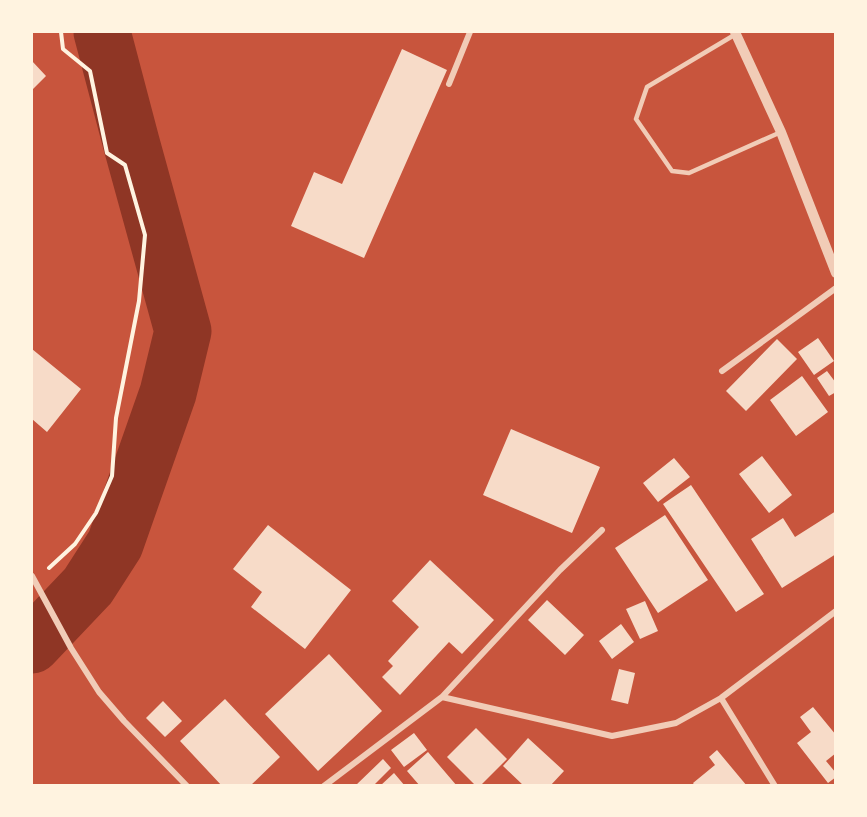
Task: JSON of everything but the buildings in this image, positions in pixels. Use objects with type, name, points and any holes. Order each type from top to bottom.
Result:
[{"type":"street","points":[[449,84],[470,32]]},
{"type":"street","points":[[736,33],[781,132],[836,273]]},
{"type":"street","points":[[722,371],[836,288]]},
{"type":"street","points":[[324,786],[442,697],[560,570],[602,530]]},
{"type":"street","points":[[32,577],[71,648],[99,692],[187,786]]},
{"type":"street","points":[[442,697],[612,736],[676,723],[721,698],[836,611]]},
{"type":"street","points":[[721,698],[776,786]]},
{"type":"lane","points":[[736,33],[647,87],[636,118],[672,171],[689,173],[781,132]]},
{"type":"path","points":[[32,577],[47,570],[75,544],[96,513],[112,476],[116,418],[139,301],[145,235],[125,165],[107,153],[90,71],[63,49],[61,32]]},
{"type":"waterway","points":[[32,645],[88,586],[115,544],[168,393],[183,331],[102,32]]}]
